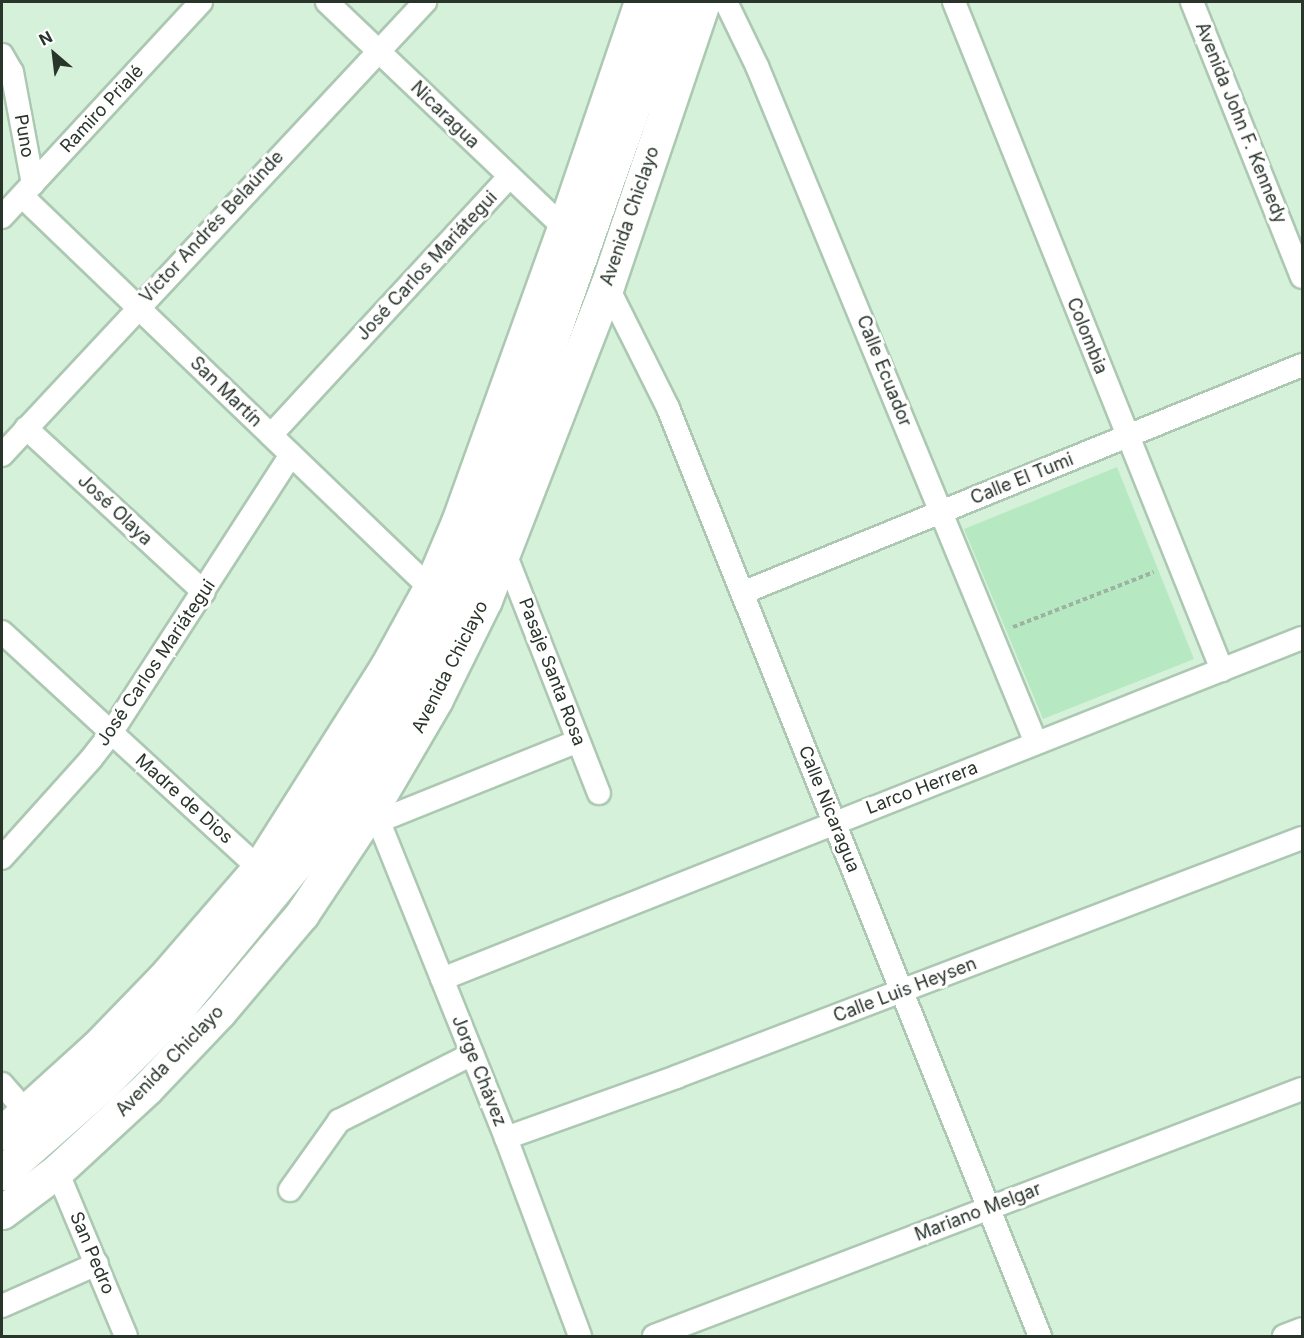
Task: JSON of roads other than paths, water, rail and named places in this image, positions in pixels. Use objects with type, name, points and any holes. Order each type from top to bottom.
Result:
[{"type":"main road","points":[[2,1133],[27,1113],[97,1047],[163,979],[259,868],[380,677],[430,588],[458,522],[564,228],[641,2]]},
{"type":"main road","name":"Avenida Chiclayo","points":[[2,1173],[101,1086],[181,1004],[306,852],[398,707],[440,631],[478,546],[670,2]]},
{"type":"main road","name":"Avenida Chiclayo","points":[[2,1212],[57,1171],[147,1088],[220,1011],[302,914],[376,814],[485,600],[607,286],[703,2]]},
{"type":"street","name":"Ramiro Prialé","points":[[2,217],[201,2]]},
{"type":"street","name":"Nicaragua","points":[[327,2],[564,228]]},
{"type":"street","name":"Víctor Andrés Belaúnde","points":[[2,455],[138,306],[425,2]]},
{"type":"street","name":"Calle Ecuador","points":[[726,2],[757,66],[1036,743]]},
{"type":"street","name":"Colombia","points":[[954,2],[1222,670]]},
{"type":"street","name":"Avenida John F. Kennedy","points":[[1192,2],[1302,277]]},
{"type":"street","name":"Puno","points":[[2,55],[12,72],[28,190]]},
{"type":"street","name":"José Carlos Mariátegui","points":[[271,435],[510,176]]},
{"type":"street","name":"San Martín","points":[[28,190],[138,306],[430,588]]},
{"type":"street","name":"Calle Nicaragua","points":[[607,286],[668,408],[1040,1336]]},
{"type":"street","name":"Calle El Tumi","points":[[742,592],[1302,365]]},
{"type":"street","name":"José Olaya","points":[[26,428],[204,592]]},
{"type":"street","name":"José Carlos Mariátegui","points":[[2,858],[91,759],[111,733],[291,454]]},
{"type":"street","name":"Pasaje Santa Rosa","points":[[504,551],[599,793]]},
{"type":"street","name":"Madre de Dios","points":[[2,632],[259,868]]},
{"type":"street","name":"Larco Herrera","points":[[442,979],[1302,638]]},
{"type":"street","points":[[376,814],[578,741]]},
{"type":"street","name":"Jorge Chávez","points":[[376,814],[506,1138],[580,1336]]},
{"type":"street","name":"Calle Luis Heysen","points":[[506,1138],[902,992],[1302,838]]},
{"type":"street","points":[[290,1190],[339,1120],[472,1054]]},
{"type":"street","points":[[2,1084],[27,1113]]},
{"type":"street","name":"Mariano Melgar","points":[[654,1336],[1302,1089]]},
{"type":"street","name":"San Pedro","points":[[57,1171],[126,1336]]},
{"type":"street","points":[[2,1306],[97,1264]]},
{"type":"street","points":[[1284,1336],[1302,1329]]}]
